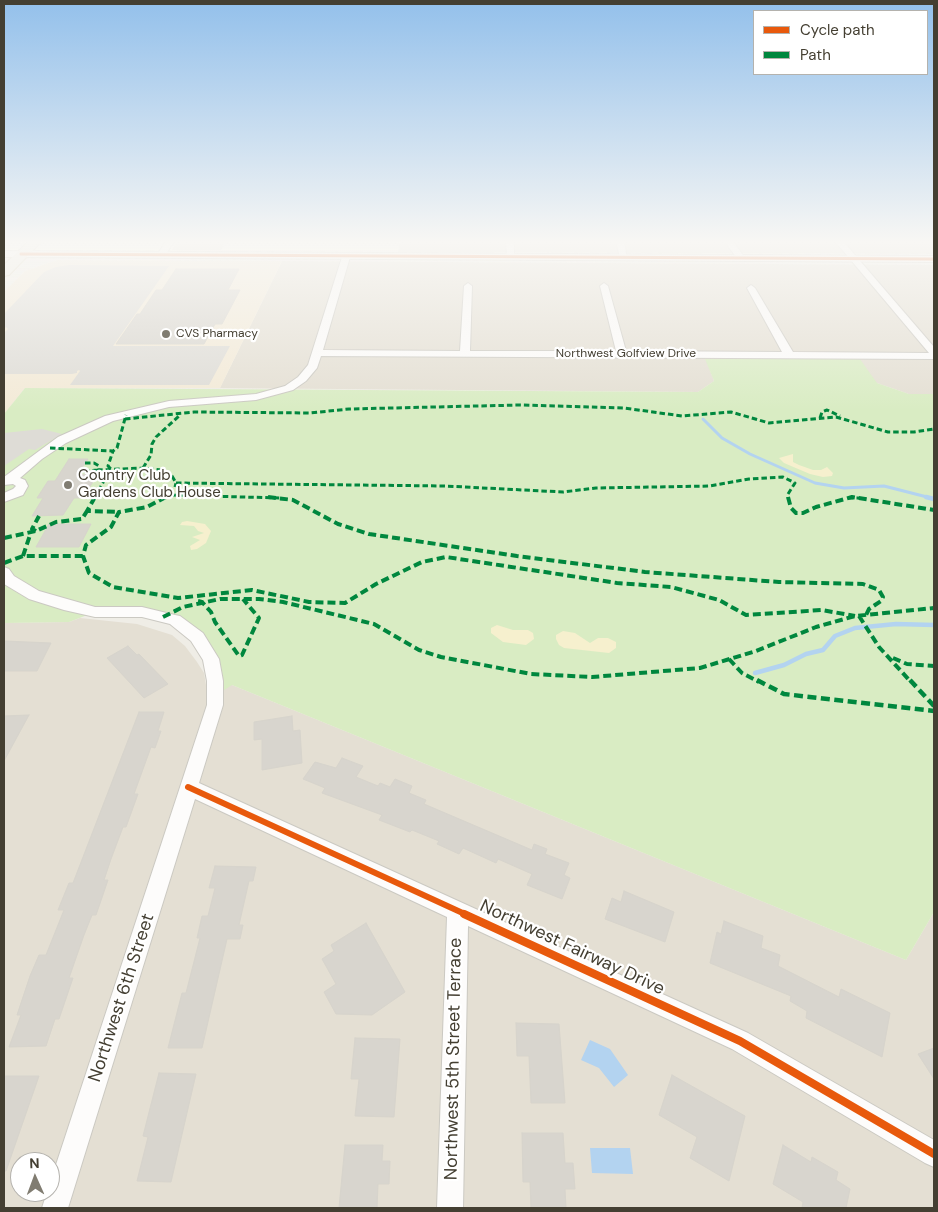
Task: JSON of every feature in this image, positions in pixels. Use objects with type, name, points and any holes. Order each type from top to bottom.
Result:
[{"type":"street","points":[[7,480],[62,440],[109,418],[169,404],[256,397],[289,388],[302,379],[313,366],[334,297]]},
{"type":"street","points":[[465,353],[468,297]]},
{"type":"street","points":[[607,297],[622,354]]},
{"type":"street","points":[[756,297],[789,355]]},
{"type":"street","points":[[886,297],[934,354]]},
{"type":"street","name":"Northwest Golfview Drive","points":[[318,353],[934,354]]},
{"type":"street","points":[[4,498],[25,489],[21,483],[7,480]]},
{"type":"street","name":"Northwest 6th Street","points":[[4,572],[10,580],[34,595],[64,605],[95,612],[149,614],[175,620],[197,637],[211,659],[215,681],[215,705],[56,1208]]},
{"type":"street","name":"Northwest Fairway Drive","points":[[188,787],[740,1041],[934,1154]]},
{"type":"street","name":"Northwest 5th Street Terrace","points":[[450,1208],[458,910]]},
{"type":"shaded area","points":[[4,297],[265,297],[220,388],[25,388],[4,414]]},
{"type":"shaded area","points":[[21,297],[148,297],[113,346],[230,346],[209,385],[70,385],[79,370],[77,373],[72,374],[4,374],[4,333],[8,329],[6,327],[4,329],[4,314]]},
{"type":"shaded area","points":[[265,297],[934,297],[934,394],[909,394],[877,383],[706,359],[714,381],[698,392],[220,388]]},
{"type":"shaded area","points":[[42,429],[62,434],[35,450],[29,449],[4,466],[4,433]]},
{"type":"shaded area","points":[[80,618],[137,624],[172,635],[185,646],[197,662],[204,673],[206,685],[232,685],[906,960],[934,912],[934,1208],[4,1208],[4,623],[69,622]]},
{"type":"green space","points":[[705,359],[860,359],[877,383],[909,394],[934,394],[934,912],[906,960],[232,685],[215,696],[211,659],[175,620],[95,612],[69,622],[4,623],[4,414],[25,388],[698,392],[714,381]]},
{"type":"sand","points":[[793,454],[793,462],[813,470],[821,470],[827,467],[833,473],[832,476],[823,477],[810,474],[784,463],[779,458]]},
{"type":"sand","points":[[182,522],[205,524],[211,531],[206,543],[197,549],[191,550],[190,546],[200,540],[192,537],[204,533],[198,531],[194,526],[180,525]]},
{"type":"sand","points":[[497,625],[513,630],[528,630],[533,633],[534,639],[526,645],[503,642],[491,633],[491,628]]},
{"type":"sand","points":[[563,631],[575,633],[590,643],[598,638],[608,638],[616,642],[616,648],[609,653],[564,648],[559,645],[556,639],[556,635]]},
{"type":"water","points":[[590,1040],[610,1049],[628,1075],[614,1087],[599,1068],[581,1060]]},
{"type":"water","points":[[590,1148],[630,1148],[633,1174],[592,1173]]},
{"type":"building","name":"CVS Pharmacy","points":[[152,297],[237,297],[222,324],[215,324],[204,344],[116,344],[137,314],[140,314]]},
{"type":"building","name":"Country Club Gardens Club House","points":[[69,459],[88,459],[78,474],[97,475],[83,498],[74,498],[63,515],[32,516],[43,498],[37,498],[48,481],[55,481]]},
{"type":"building","points":[[49,524],[91,524],[79,547],[36,547]]},
{"type":"building","points":[[4,641],[51,643],[37,671],[4,671]]},
{"type":"building","points":[[128,646],[137,655],[139,654],[168,684],[144,698],[107,658]]},
{"type":"building","points":[[139,712],[164,712],[158,731],[161,731],[155,748],[151,747],[134,794],[138,794],[126,827],[123,827],[111,859],[104,880],[108,880],[96,915],[92,915],[84,935],[69,978],[73,978],[59,1019],[55,1019],[46,1046],[9,1047],[21,1015],[17,1015],[30,976],[39,955],[46,955],[64,910],[58,910],[69,883],[73,883]]},
{"type":"building","points":[[29,715],[4,761],[4,716]]},
{"type":"building","points":[[292,716],[293,731],[300,730],[302,763],[262,770],[262,739],[254,740],[254,722]]},
{"type":"building","points":[[342,758],[363,766],[356,777],[378,786],[380,783],[390,787],[395,779],[412,786],[409,793],[426,800],[424,804],[532,850],[534,844],[547,849],[545,854],[569,863],[564,875],[570,878],[562,899],[527,885],[532,874],[498,859],[496,863],[463,848],[459,854],[437,844],[439,841],[379,820],[382,815],[322,793],[325,788],[303,779],[315,762],[336,768]]},
{"type":"building","points":[[215,866],[256,867],[253,881],[249,881],[239,925],[243,925],[240,939],[227,939],[202,1048],[168,1048],[182,993],[186,993],[200,938],[197,938],[202,916],[208,916],[215,888],[209,888]]},
{"type":"building","points":[[624,891],[674,912],[665,942],[605,919],[612,898],[621,902]]},
{"type":"building","points":[[724,921],[763,936],[761,948],[780,955],[778,966],[839,997],[841,989],[890,1013],[882,1057],[806,1018],[807,1011],[790,1001],[791,996],[710,963],[717,932],[721,934]]},
{"type":"building","points":[[366,923],[405,992],[372,1015],[336,1014],[324,992],[336,984],[322,959],[334,951],[331,945]]},
{"type":"building","points":[[516,1023],[559,1024],[565,1103],[531,1103],[529,1056],[517,1056]]},
{"type":"building","points":[[355,1038],[400,1039],[394,1117],[355,1116],[359,1079],[351,1079]]},
{"type":"building","points":[[934,1048],[934,1079],[918,1054]]},
{"type":"building","points":[[159,1073],[196,1074],[171,1182],[137,1181],[148,1137],[143,1136]]},
{"type":"building","points":[[672,1075],[745,1116],[729,1181],[690,1158],[697,1137],[659,1115]]},
{"type":"building","points":[[4,1076],[39,1076],[13,1152],[10,1152],[10,1159],[6,1171],[4,1171]]},
{"type":"building","points":[[522,1133],[563,1133],[565,1163],[573,1163],[575,1189],[565,1189],[566,1208],[531,1208],[530,1182],[523,1182]]},
{"type":"building","points":[[345,1145],[383,1145],[382,1161],[390,1161],[389,1184],[378,1184],[377,1208],[339,1208]]},
{"type":"building","points":[[783,1145],[811,1162],[812,1157],[838,1172],[836,1180],[850,1189],[846,1208],[802,1208],[803,1202],[773,1184]]},
{"type":"waterway","points":[[703,419],[722,438],[750,454],[815,483],[844,488],[884,486],[931,498]]},
{"type":"waterway","points":[[926,497],[934,499]]},
{"type":"waterway","points":[[755,673],[784,665],[806,654],[823,650],[835,636],[855,628],[896,624],[934,625]]},
{"type":"marked path","points":[[125,419],[194,412],[310,413],[349,409],[520,405],[624,408],[682,416],[731,412],[769,423],[836,417],[888,432],[914,432],[934,429]]},
{"type":"marked path","points":[[820,418],[822,412],[827,410],[840,416]]},
{"type":"marked path","points":[[50,448],[113,451],[117,448],[126,415]]},
{"type":"marked path","points":[[143,468],[151,455],[152,444],[156,437],[180,415]]},
{"type":"marked path","points":[[113,451],[108,466],[111,469],[87,511],[119,512]]},
{"type":"marked path","points":[[85,463],[94,463],[99,466],[99,470],[143,468],[161,470],[172,476],[176,483],[175,487]]},
{"type":"marked path","points":[[84,471],[99,470]]},
{"type":"marked path","points":[[176,483],[445,486],[563,492],[596,488],[710,486],[749,479],[783,477],[795,483],[788,494],[788,499],[791,508],[796,513],[803,513],[816,507],[852,497],[934,510]]},
{"type":"marked path","points":[[855,616],[822,610],[746,615],[719,600],[671,587],[617,583],[446,557],[422,562],[376,584],[345,603],[309,602],[252,590],[178,598],[113,587],[89,573],[83,556],[86,545],[111,527],[119,512],[147,507],[170,495],[272,497],[293,500],[338,524],[369,534],[517,556],[645,572],[779,582],[863,584],[879,590],[883,597],[881,601],[869,609],[866,615]]},
{"type":"marked path","points":[[4,538],[36,531],[56,522],[82,519],[87,511]]},
{"type":"marked path","points":[[36,531],[32,529],[39,516]]},
{"type":"marked path","points":[[23,556],[31,532]]},
{"type":"marked path","points":[[4,563],[23,556],[83,556]]},
{"type":"marked path","points":[[163,617],[183,607],[220,599],[259,599],[283,602],[374,624],[419,650],[441,657],[531,674],[592,677],[700,668],[756,651],[816,627],[855,616],[934,608]]},
{"type":"marked path","points":[[198,601],[202,602],[211,612],[215,622],[239,656],[242,655],[259,618],[243,599]]},
{"type":"marked path","points":[[859,616],[879,647],[934,706]]},
{"type":"marked path","points":[[893,658],[907,664],[934,666]]},
{"type":"marked path","points":[[729,659],[742,673],[784,694],[934,711]]},
{"type":"cycle path","points":[[188,787],[740,1041],[934,1154]]},
{"type":"place","name":"CVS Pharmacy","points":[[166,334]]},
{"type":"place","name":"Country Club Gardens Club House","points":[[68,485]]}]
